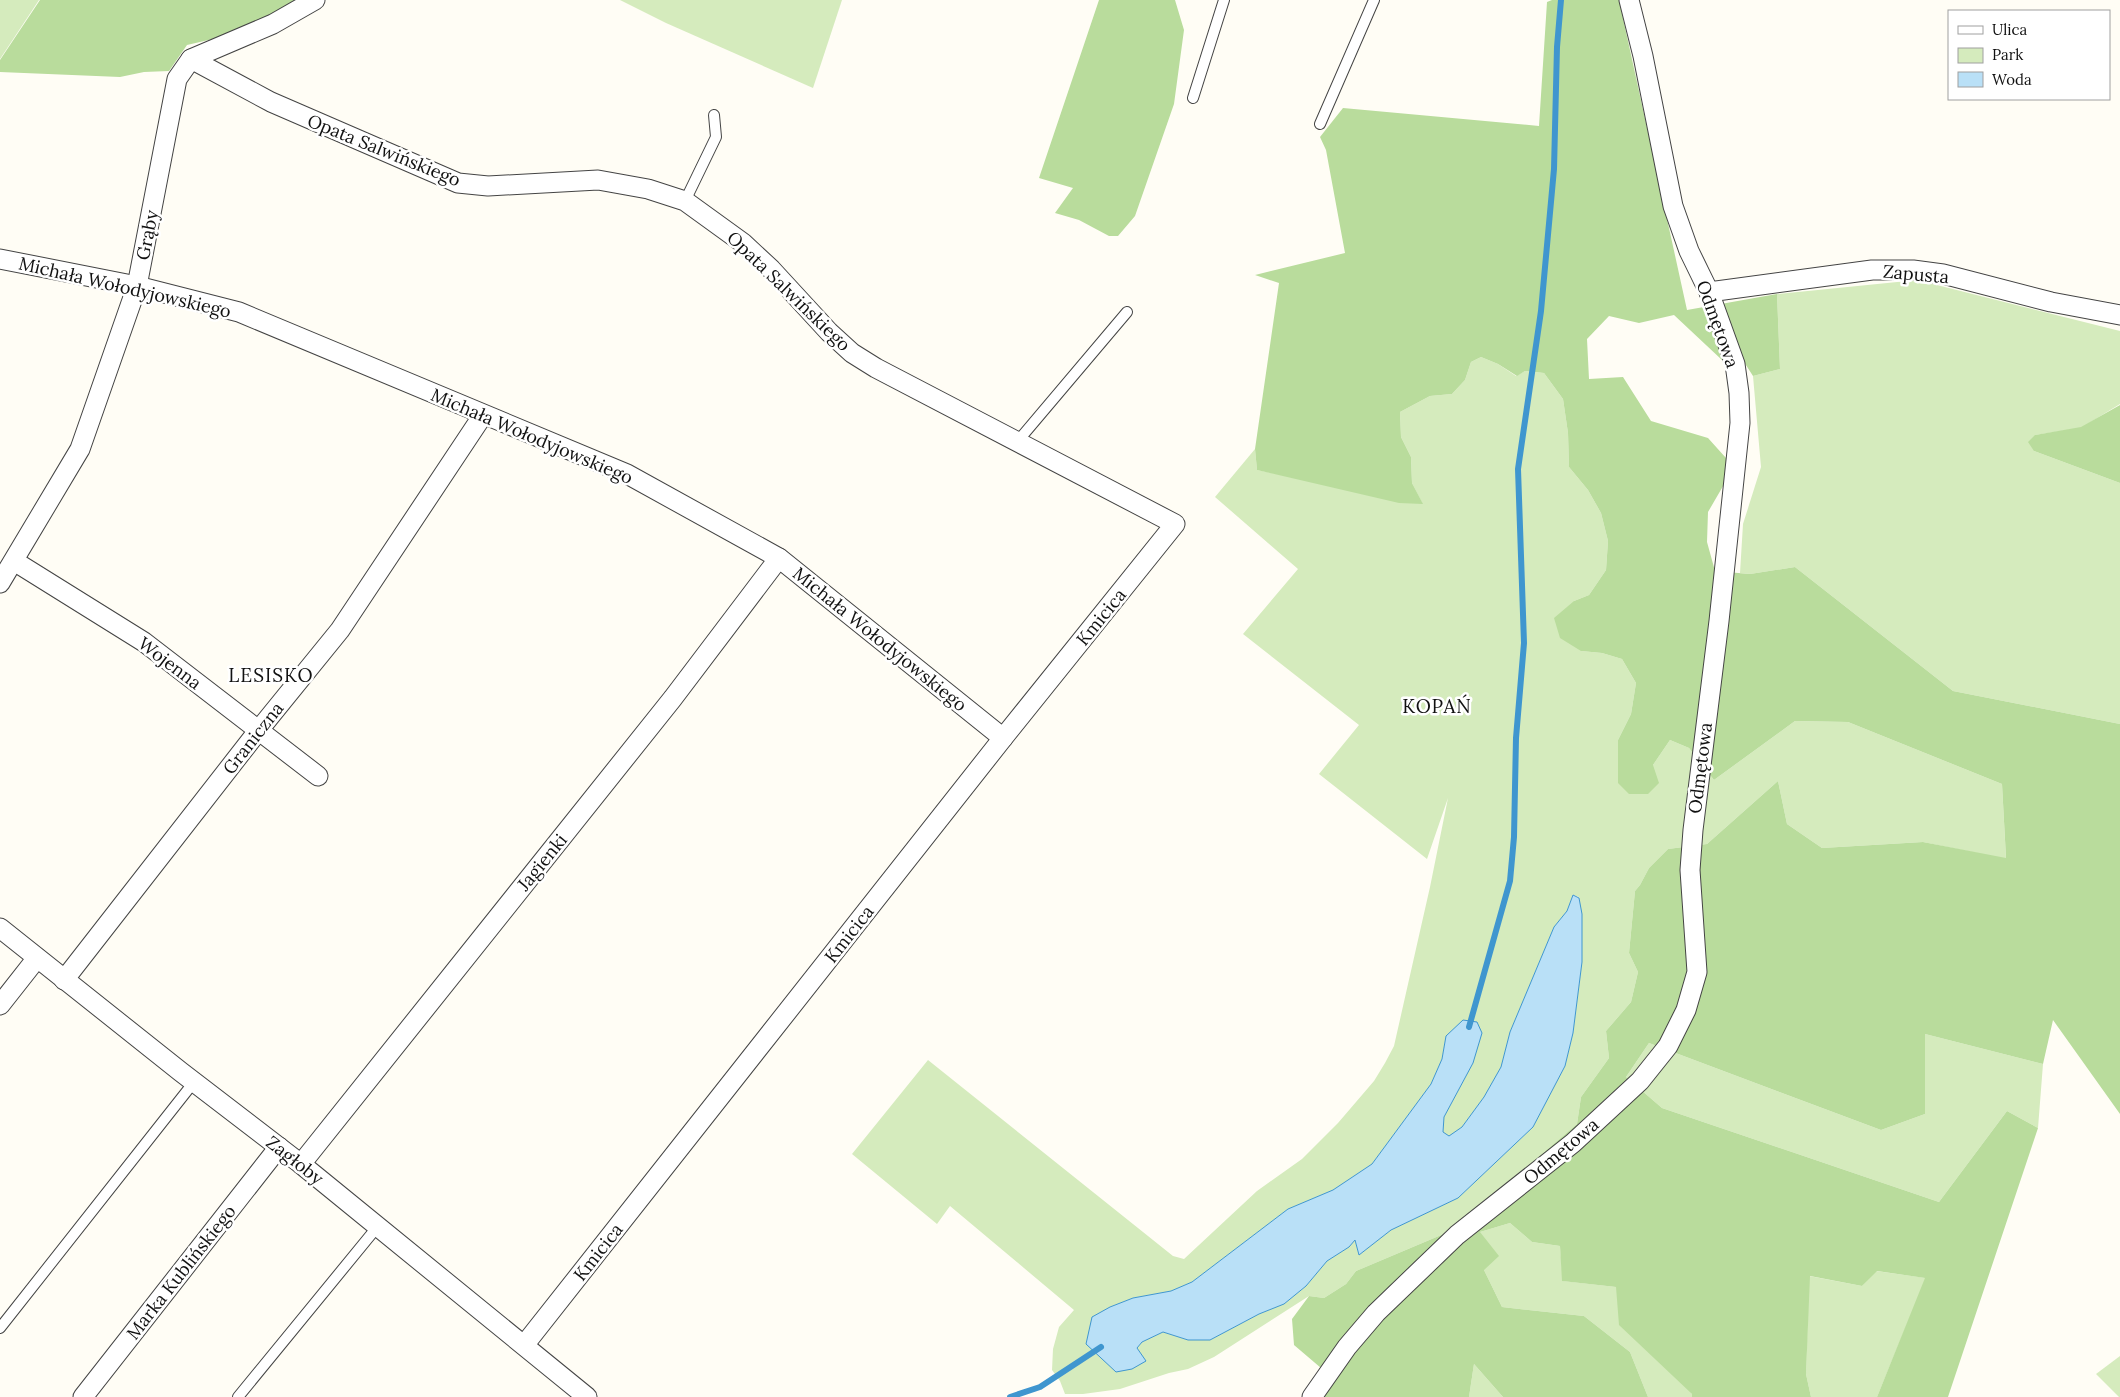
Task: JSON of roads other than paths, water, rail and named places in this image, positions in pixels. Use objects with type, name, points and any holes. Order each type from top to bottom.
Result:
[{"type":"street","points":[[190,59],[273,24],[315,0]]},
{"type":"street","name":"Odmętowa","points":[[1312,1397],[1347,1347],[1376,1313],[1457,1235],[1573,1143],[1640,1081],[1668,1046],[1686,1010],[1697,972],[1690,870],[1692,830],[1719,621],[1740,423],[1740,393],[1735,364],[1709,292],[1689,251],[1673,206],[1643,56],[1629,0]]},
{"type":"street","name":"Opata Salwińskiego","points":[[190,59],[270,102],[458,183],[488,186],[598,180],[648,189],[685,201],[743,242],[771,269],[829,332],[852,353],[876,368],[1175,524]]},
{"type":"street","name":"Grąby","points":[[0,582],[80,449],[137,286],[177,79],[190,59]]},
{"type":"street","name":"Michała Wołodyjowskiego","points":[[0,260],[137,286],[239,312],[627,474],[779,558],[1004,738]]},
{"type":"street","name":"Zapusta","points":[[1709,292],[1872,270],[1913,270],[1943,274],[2051,302],[2120,315]]},
{"type":"street","name":"Graniczna","points":[[64,980],[340,630],[483,415]]},
{"type":"street","name":"Kmicica","points":[[524,1344],[1175,524]]},
{"type":"street","name":"Jagienki","points":[[301,1164],[673,698],[779,558]]},
{"type":"street","name":"Wojenna","points":[[14,561],[144,642],[177,666],[258,732],[318,776]]},
{"type":"street","name":"Zagłoby","points":[[0,928],[301,1164],[587,1397]]},
{"type":"street","points":[[0,1005],[37,958]]},
{"type":"street","name":"Marka Kublińskiego","points":[[82,1397],[279,1147]]},
{"type":"lane","points":[[1193,98],[1224,0]]},
{"type":"lane","points":[[1320,124],[1374,0]]},
{"type":"lane","points":[[685,201],[716,137],[714,115]]},
{"type":"lane","points":[[1017,442],[1127,312]]},
{"type":"lane","points":[[0,1328],[194,1082]]},
{"type":"lane","points":[[238,1397],[378,1226]]},
{"type":"water","points":[[1573,895],[1579,898],[1582,914],[1582,962],[1573,1033],[1565,1066],[1533,1127],[1458,1198],[1391,1230],[1359,1255],[1355,1240],[1349,1247],[1327,1261],[1306,1286],[1284,1304],[1259,1314],[1210,1340],[1188,1340],[1163,1332],[1142,1342],[1137,1348],[1146,1361],[1132,1369],[1116,1372],[1086,1344],[1092,1317],[1110,1307],[1133,1298],[1171,1291],[1192,1282],[1288,1209],[1333,1190],[1372,1164],[1431,1084],[1442,1059],[1446,1036],[1463,1020],[1477,1022],[1482,1033],[1473,1063],[1444,1117],[1443,1132],[1449,1136],[1462,1127],[1484,1097],[1501,1067],[1510,1032],[1554,927],[1567,911]]},
{"type":"waterway","points":[[1469,1027],[1510,881],[1514,837],[1516,738],[1524,643],[1518,469],[1541,311],[1554,169],[1557,47],[1561,0]]},
{"type":"waterway","points":[[1010,1397],[1040,1387],[1101,1347]]},
{"type":"district","name":"LESISKO","points":[[271,675]]},
{"type":"district","name":"KOPAŃ","points":[[1437,706]]}]
